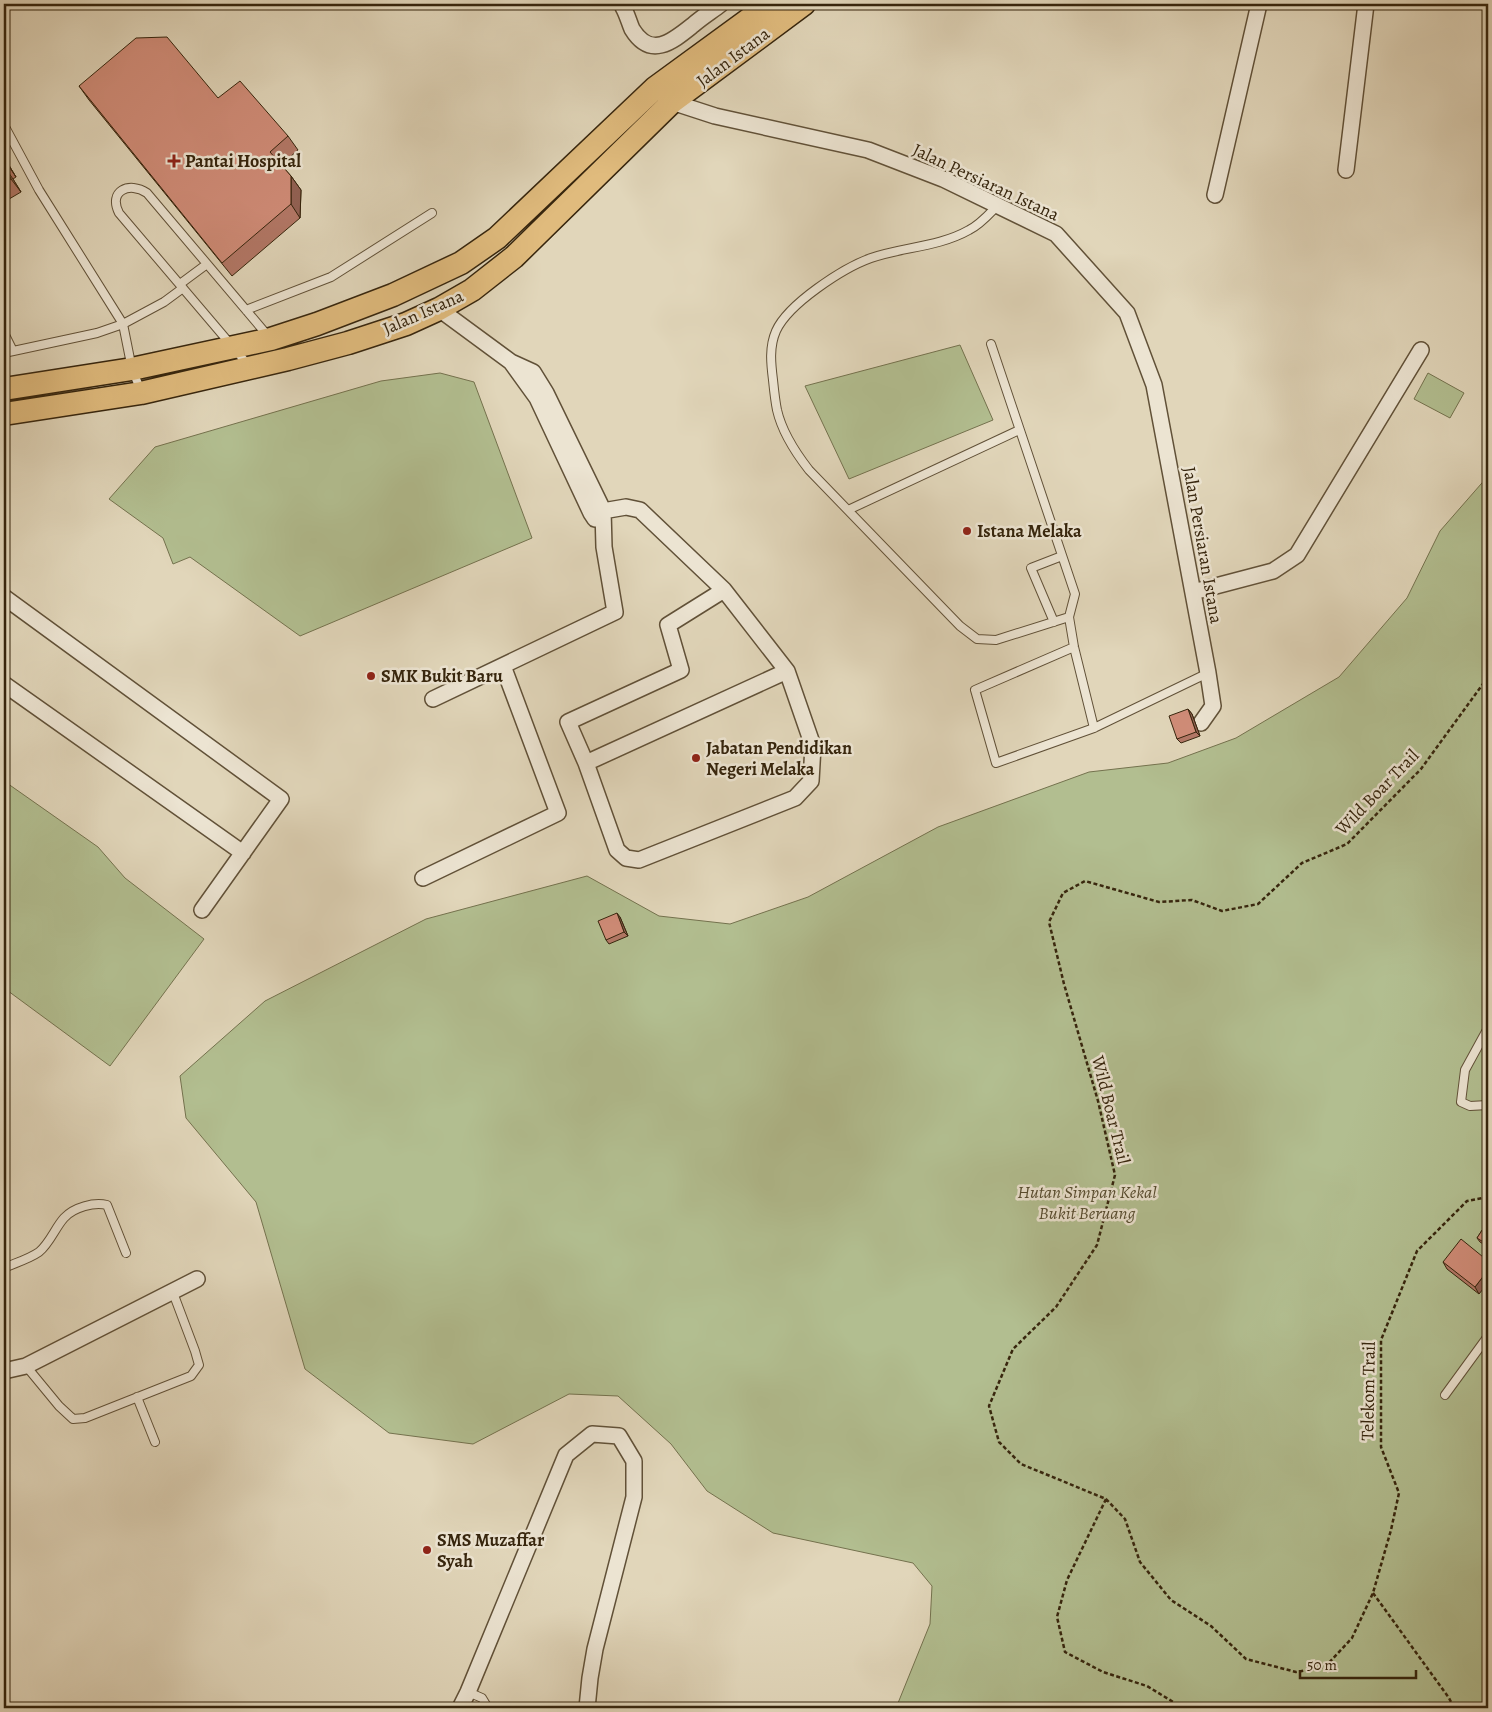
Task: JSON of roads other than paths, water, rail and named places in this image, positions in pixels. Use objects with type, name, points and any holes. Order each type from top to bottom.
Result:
[{"type":"main road","name":"Jalan Istana","points":[[4,388],[132,369],[271,339],[394,295],[461,262],[497,238],[655,88],[770,4]]},
{"type":"main road","name":"Jalan Istana","points":[[4,414],[141,393],[250,368],[348,343],[406,324],[439,309],[472,290],[514,257],[672,102],[804,4]]},
{"type":"main road","points":[[317,324],[371,319],[415,301],[428,303],[439,309],[439,296],[449,285],[501,245],[526,211]]},
{"type":"street","points":[[624,4],[623,7],[632,29],[644,42],[651,46],[658,46],[666,44],[680,35],[721,4]]},
{"type":"street","points":[[1215,195],[1259,4]]},
{"type":"street","points":[[1346,170],[1366,4]]},
{"type":"street","name":"Jalan Persiaran Istana","points":[[655,88],[672,102],[715,116],[868,150],[943,179],[998,205],[1056,234],[1127,313],[1154,385],[1208,673],[1213,706],[1201,723]]},
{"type":"street","points":[[433,699],[615,612],[602,528],[597,511],[537,398],[511,362],[439,309]]},
{"type":"street","points":[[1193,592],[1273,571],[1297,554],[1421,350]]},
{"type":"street","points":[[597,511],[626,507],[640,510],[724,590],[787,671],[813,746],[811,780],[795,798],[640,860],[626,858],[617,850],[586,763],[568,722],[681,670],[668,624],[724,590]]},
{"type":"street","points":[[4,597],[281,799],[202,910]]},
{"type":"street","points":[[423,878],[558,813],[503,666]]},
{"type":"street","points":[[586,763],[787,671]]},
{"type":"street","points":[[4,684],[243,853]]},
{"type":"street","points":[[4,1370],[26,1366],[172,1290],[197,1279]]},
{"type":"street","points":[[460,1708],[566,1454],[592,1434],[618,1436],[634,1461],[634,1497],[595,1649],[587,1708]]},
{"type":"lane","points":[[4,125],[39,190],[123,324],[132,369],[141,393]]},
{"type":"lane","points":[[250,368],[119,213],[116,208],[118,194],[126,188],[133,187],[142,189],[147,193],[271,339]]},
{"type":"lane","points":[[998,205],[970,230],[951,238],[872,258],[852,266],[804,299],[788,313],[776,331],[771,349],[777,410],[795,452],[809,470],[960,626],[977,638],[996,640],[1069,617]]},
{"type":"lane","points":[[246,310],[331,277],[432,213]]},
{"type":"lane","points":[[4,353],[97,333],[123,324],[164,302],[207,264]]},
{"type":"lane","points":[[4,333],[13,351]]},
{"type":"lane","points":[[991,344],[1074,594],[1069,617],[1074,648],[1094,728]]},
{"type":"lane","points":[[848,510],[1019,430]]},
{"type":"lane","points":[[1054,622],[1031,568],[1062,556]]},
{"type":"lane","points":[[1074,648],[975,690],[996,763],[1094,728],[1208,673]]},
{"type":"lane","points":[[1488,1028],[1464,1070],[1461,1102],[1470,1106],[1488,1105]]},
{"type":"lane","points":[[4,1268],[40,1251],[64,1217],[74,1210],[85,1206],[107,1205],[126,1253]]},
{"type":"lane","points":[[26,1366],[59,1406],[73,1419],[85,1418],[191,1376],[199,1365],[172,1290]]},
{"type":"lane","points":[[1445,1396],[1488,1336]]},
{"type":"lane","points":[[137,1397],[155,1442]]},
{"type":"lane","points":[[468,1692],[482,1698],[488,1708]]},
{"type":"place","name":"Pantai Hospital","points":[[174,161]]},
{"type":"place","name":"Istana Melaka","points":[[967,531]]},
{"type":"place","name":"SMK Bukit Baru","points":[[371,676]]},
{"type":"place","name":"Jabatan Pendidikan Negeri Melaka","points":[[696,758]]},
{"type":"place","name":"SMS Muzaffar Syah","points":[[427,1550]]},
{"type":"park label","name":"Hutan Simpan Kekal Bukit Beruang","points":[[1087,1202]]}]
